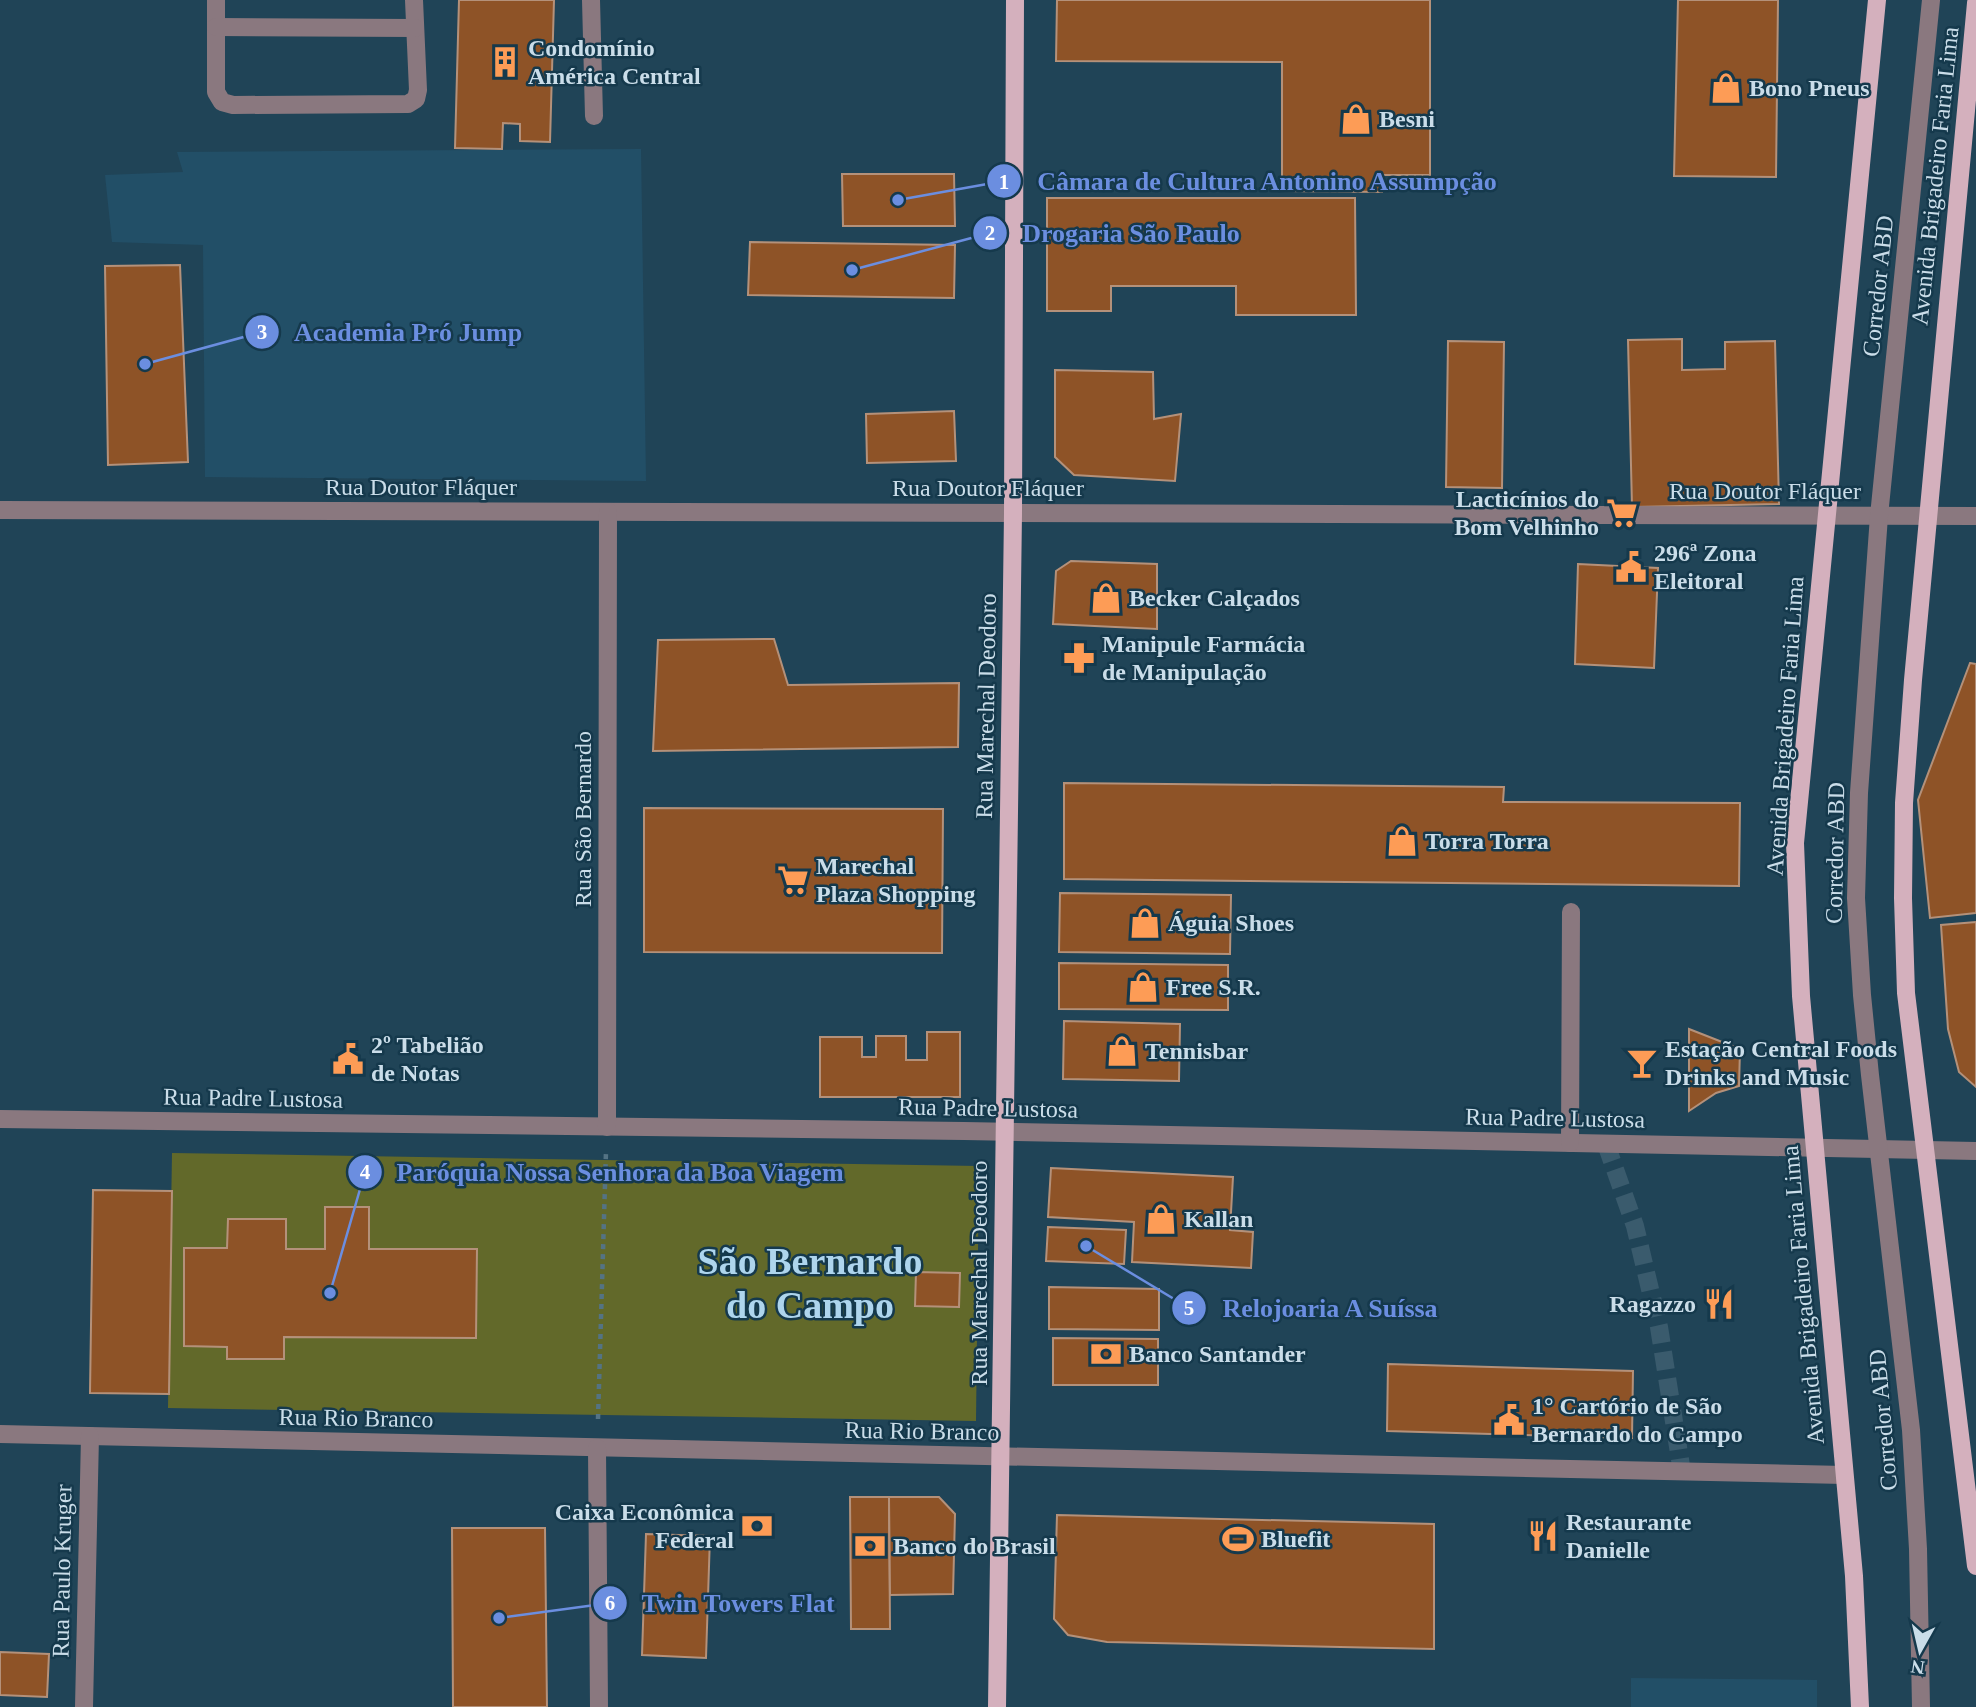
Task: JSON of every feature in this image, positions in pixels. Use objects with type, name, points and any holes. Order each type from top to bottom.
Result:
[{"type":"main road","name":"Rua Marechal Deodoro","points":[[997,1707],[1013,513],[1015,0]]},
{"type":"main road","name":"Avenida Brigadeiro Faria Lima","points":[[1860,1707],[1854,1576],[1801,996],[1796,843],[1877,0]]},
{"type":"main road","name":"Avenida Brigadeiro Faria Lima","points":[[1976,3],[1926,517],[1905,803],[1903,898],[1906,993],[1970,1464],[1976,1566]]},
{"type":"street","points":[[216,0],[216,92],[222,102],[233,105],[408,104],[416,99],[418,90],[414,0]]},
{"type":"street","points":[[592,0],[594,116]]},
{"type":"street","name":"Corredor ABD","points":[[1922,1707],[1918,1549],[1911,1430],[1862,995],[1856,898],[1858,793],[1879,516],[1931,0]]},
{"type":"street","points":[[216,27],[415,28]]},
{"type":"street","name":"Rua Doutor Fláquer","points":[[0,510],[1976,516]]},
{"type":"street","name":"Rua São Bernardo","points":[[607,1127],[608,512]]},
{"type":"street","points":[[1570,1143],[1571,912]]},
{"type":"street","name":"Rua Padre Lustosa","points":[[0,1119],[1005,1132],[1976,1151]]},
{"type":"street","name":"Rua Rio Branco","points":[[0,1434],[1844,1475]]},
{"type":"street","name":"Rua Paulo Kruger","points":[[84,1707],[89,1436]]},
{"type":"street","points":[[597,1448],[599,1707]]},
{"type":"path","points":[[597,1448],[607,1127]]},
{"type":"shaded area","points":[[641,149],[646,481],[205,477],[203,245],[112,242],[105,175],[183,172],[177,152]]},
{"type":"shaded area","points":[[1631,1678],[1817,1680],[1817,1707],[1631,1707]]},
{"type":"green space","points":[[172,1153],[979,1166],[976,1421],[168,1408]]},
{"type":"building","name":"Condomínio América Central","points":[[459,0],[554,0],[550,142],[520,141],[520,124],[503,123],[502,149],[455,148]]},
{"type":"building","name":"Besni","points":[[1057,0],[1430,0],[1430,175],[1382,175],[1382,192],[1282,191],[1282,62],[1056,61]]},
{"type":"building","name":"Bono Pneus","points":[[1678,0],[1778,0],[1776,177],[1674,176]]},
{"type":"building","points":[[842,174],[954,174],[955,226],[843,226]]},
{"type":"building","points":[[1047,198],[1355,198],[1356,315],[1236,315],[1236,286],[1111,286],[1111,311],[1047,311]]},
{"type":"building","points":[[750,242],[955,245],[954,298],[748,295]]},
{"type":"building","points":[[180,265],[188,462],[108,465],[105,266]]},
{"type":"building","points":[[1682,339],[1682,370],[1725,369],[1725,342],[1775,341],[1779,504],[1632,507],[1628,340]]},
{"type":"building","points":[[1448,341],[1504,342],[1502,488],[1446,487]]},
{"type":"building","points":[[1055,370],[1153,372],[1154,419],[1181,414],[1175,481],[1074,475],[1055,457]]},
{"type":"building","points":[[954,411],[956,461],[867,463],[866,414]]},
{"type":"building","name":"Becker Calçados","points":[[1071,561],[1157,564],[1157,629],[1053,624],[1056,571]]},
{"type":"building","points":[[1578,564],[1658,568],[1654,668],[1575,664]]},
{"type":"building","points":[[774,639],[788,685],[959,683],[958,747],[653,751],[658,640]]},
{"type":"building","points":[[1970,663],[1976,664],[1976,913],[1930,918],[1918,800]]},
{"type":"building","name":"Torra Torra","points":[[1064,783],[1504,787],[1503,802],[1740,803],[1739,886],[1064,879]]},
{"type":"building","name":"Marechal Plaza Shopping","points":[[644,808],[943,809],[942,953],[644,952]]},
{"type":"building","name":"Águia Shoes","points":[[1060,893],[1231,895],[1230,954],[1059,952]]},
{"type":"building","points":[[1976,922],[1976,1087],[1959,1072],[1948,1029],[1941,925]]},
{"type":"building","name":"Free S.R.","points":[[1059,963],[1228,965],[1228,1010],[1059,1009]]},
{"type":"building","name":"Tennisbar","points":[[1064,1021],[1180,1024],[1179,1081],[1063,1079]]},
{"type":"building","points":[[1689,1029],[1740,1049],[1739,1086],[1716,1093],[1689,1111]]},
{"type":"building","points":[[927,1032],[960,1032],[960,1097],[820,1097],[820,1037],[862,1037],[862,1057],[876,1057],[876,1036],[906,1036],[906,1060],[927,1060]]},
{"type":"building","name":"Kallan","points":[[1051,1168],[1233,1177],[1230,1230],[1253,1232],[1251,1268],[1132,1262],[1134,1222],[1048,1217]]},
{"type":"building","points":[[93,1190],[172,1191],[169,1394],[90,1393]]},
{"type":"building","points":[[325,1207],[369,1207],[369,1249],[477,1249],[476,1338],[284,1337],[284,1359],[227,1359],[227,1347],[184,1346],[184,1248],[227,1248],[228,1219],[286,1219],[286,1249],[325,1249]]},
{"type":"building","points":[[1048,1227],[1126,1230],[1124,1264],[1046,1261]]},
{"type":"building","points":[[916,1272],[960,1273],[959,1307],[915,1306]]},
{"type":"building","points":[[1049,1287],[1159,1289],[1159,1330],[1049,1329]]},
{"type":"building","name":"Banco Santander","points":[[1053,1338],[1158,1339],[1158,1385],[1053,1385]]},
{"type":"building","points":[[1388,1364],[1633,1371],[1632,1438],[1387,1431]]},
{"type":"building","name":"Banco do Brasil","points":[[850,1497],[889,1497],[890,1629],[851,1629]]},
{"type":"building","points":[[889,1497],[939,1497],[955,1514],[953,1594],[890,1595]]},
{"type":"building","points":[[1057,1515],[1434,1524],[1434,1649],[1107,1642],[1068,1635],[1054,1619]]},
{"type":"building","points":[[452,1528],[545,1528],[547,1707],[453,1707]]},
{"type":"building","points":[[646,1534],[710,1536],[706,1658],[642,1655]]},
{"type":"building","points":[[0,1652],[49,1654],[47,1697],[0,1695]]},
{"type":"tunnel","points":[[1606,1144],[1635,1226],[1659,1327],[1682,1472]]},
{"type":"place","name":"Condomínio América Central","points":[[505,62]]},
{"type":"place","name":"Bono Pneus","points":[[1726,88]]},
{"type":"place","name":"Besni","points":[[1356,119]]},
{"type":"place","name":"Câmara de Cultura Antonino Assumpção","points":[[898,200]]},
{"type":"place","name":"Drogaria São Paulo","points":[[852,270]]},
{"type":"place","name":"Academia Pró Jump","points":[[145,364]]},
{"type":"place","name":"Lacticínios do Bom Velhinho","points":[[1622,513]]},
{"type":"place","name":"296ª Zona Eleitoral","points":[[1631,567]]},
{"type":"place","name":"Becker Calçados","points":[[1106,598]]},
{"type":"place","name":"Manipule Farmácia de Manipulação","points":[[1079,658]]},
{"type":"place","name":"Torra Torra","points":[[1402,841]]},
{"type":"place","name":"Marechal Plaza Shopping","points":[[793,880]]},
{"type":"place","name":"Águia Shoes","points":[[1145,923]]},
{"type":"place","name":"Free S.R.","points":[[1143,987]]},
{"type":"place","name":"Tennisbar","points":[[1122,1051]]},
{"type":"place","name":"2º Tabelião de Notas","points":[[348,1059]]},
{"type":"place","name":"Estação Central Foods Drinks and Music","points":[[1642,1063]]},
{"type":"place","name":"Kallan","points":[[1161,1219]]},
{"type":"place","name":"Relojoaria A Suíssa","points":[[1086,1246]]},
{"type":"place","name":"Paróquia Nossa Senhora da Boa Viagem","points":[[330,1293]]},
{"type":"place","name":"Ragazzo","points":[[1719,1304]]},
{"type":"place","name":"Banco Santander","points":[[1106,1354]]},
{"type":"place","name":"1° Cartório de São Bernardo do Campo","points":[[1509,1420]]},
{"type":"place","name":"Caixa Econômica Federal","points":[[757,1526]]},
{"type":"place","name":"Restaurante Danielle","points":[[1543,1536]]},
{"type":"place","name":"Bluefit","points":[[1238,1539]]},
{"type":"place","name":"Banco do Brasil","points":[[870,1546]]},
{"type":"place","name":"Twin Towers Flat","points":[[499,1618]]},
{"type":"district","name":"São Bernardo do Campo","points":[[810,1283]]}]
